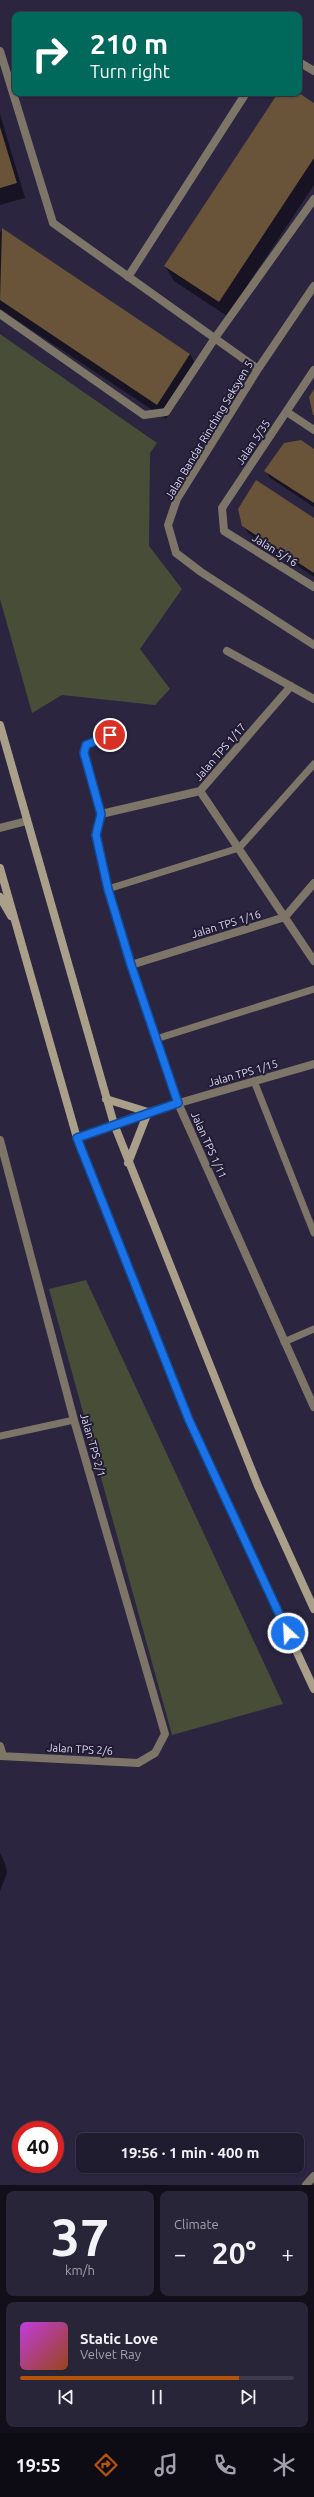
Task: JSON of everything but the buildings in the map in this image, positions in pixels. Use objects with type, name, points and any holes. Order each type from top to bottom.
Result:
[{"type":"street","points":[[0,51],[12,90]]},
{"type":"street","points":[[302,64],[314,71]]},
{"type":"street","points":[[14,96],[53,223],[258,369]]},
{"type":"street","points":[[128,277],[244,96]]},
{"type":"street","points":[[0,314],[144,415],[166,412],[314,199]]},
{"type":"street","name":"Jalan Bandar Rinching Seksyen 5","points":[[314,286],[258,369],[176,500],[168,525],[176,553],[201,572],[314,645]]},
{"type":"street","name":"Jalan 5/35","points":[[224,531],[222,508],[314,370]]},
{"type":"street","points":[[287,412],[314,430]]},
{"type":"street","name":"Jalan 5/16","points":[[224,531],[314,587]]},
{"type":"street","points":[[227,651],[314,699]]},
{"type":"street","name":"Jalan TPS 1/17","points":[[101,814],[200,791],[291,686]]},
{"type":"street","points":[[0,725],[114,1124],[128,1163],[258,1486],[314,1609]]},
{"type":"street","points":[[200,791],[314,961]]},
{"type":"street","name":"Jalan TPS 1/11","points":[[101,814],[96,835],[108,889],[131,965],[178,1103],[314,1407]]},
{"type":"street","points":[[0,828],[27,821]]},
{"type":"street","points":[[0,868],[77,1138],[189,1420],[314,1689]]},
{"type":"street","points":[[285,917],[314,883]]},
{"type":"street","points":[[0,897],[18,928]]},
{"type":"street","name":"Jalan TPS 1/16","points":[[131,965],[285,917]]},
{"type":"street","name":"Jalan TPS 1/15","points":[[77,1138],[148,1112],[314,1064]]},
{"type":"street","points":[[106,1099],[148,1112],[128,1163]]},
{"type":"street","name":"Jalan TPS 2/1","points":[[1,1144],[74,1420],[165,1734],[155,1753]]},
{"type":"street","points":[[0,1746],[1,1756]]},
{"type":"street","name":"Jalan TPS 2/6","points":[[1,1756],[138,1763],[155,1753]]},
{"type":"street","points":[[306,2185],[314,2176]]},
{"type":"lane","name":"Jalan TPS 1/11","points":[[101,814],[84,753],[86,745],[110,735]]},
{"type":"lane","points":[[108,889],[239,848],[314,764]]},
{"type":"lane","points":[[156,1039],[314,989]]},
{"type":"lane","points":[[254,1081],[314,1233]]},
{"type":"lane","points":[[284,1342],[314,1329]]},
{"type":"lane","points":[[0,1436],[74,1420]]},
{"type":"green space","points":[[0,334],[157,443],[150,453],[149,546],[182,589],[140,649],[170,689],[155,705],[62,695],[32,713],[0,599]]},
{"type":"green space","points":[[86,1280],[283,1704],[172,1735],[49,1289]]},
{"type":"route","points":[[110,735],[86,745],[84,753],[101,814],[96,835],[108,889],[131,965],[178,1103],[148,1112],[77,1138],[189,1420],[288,1633]]}]
